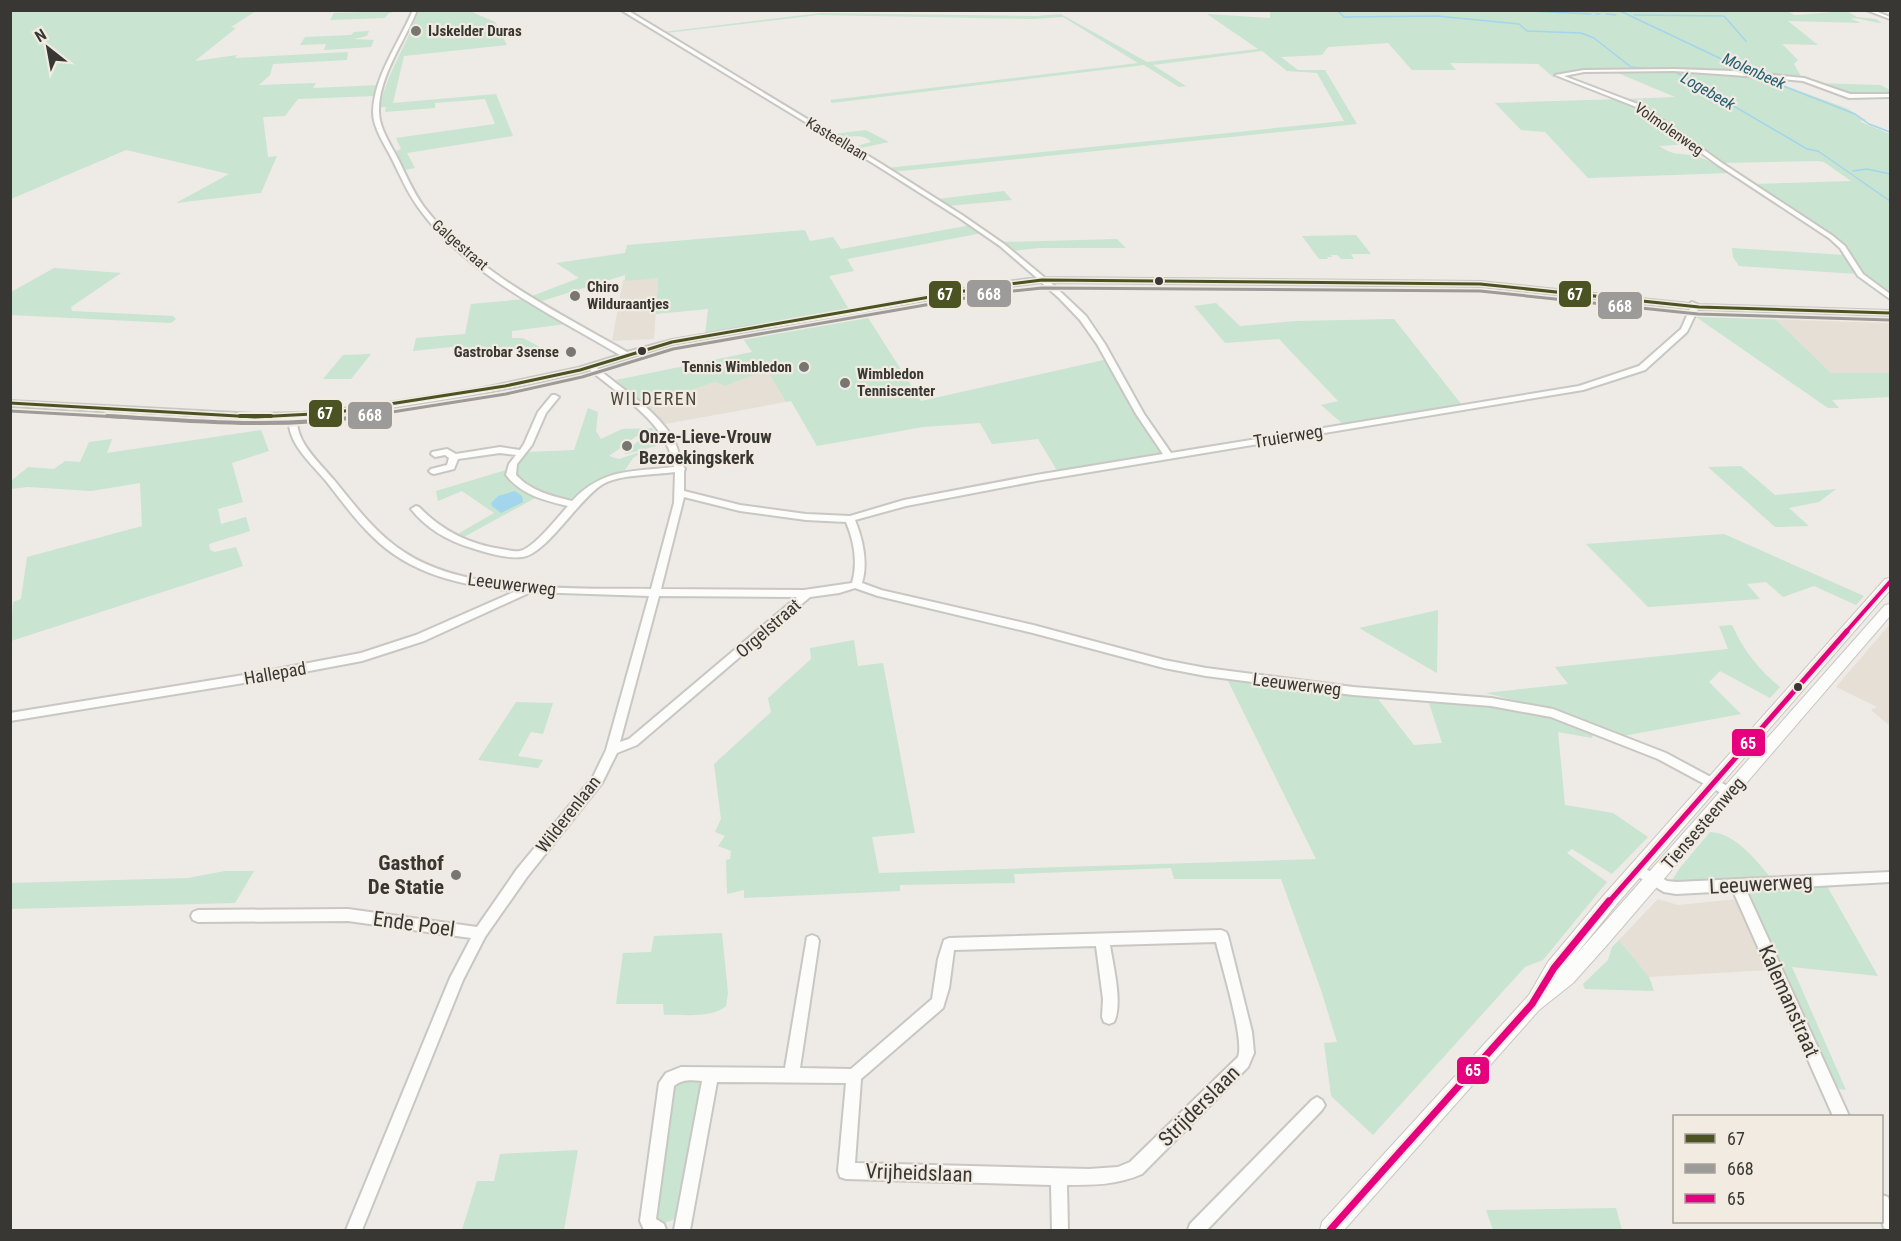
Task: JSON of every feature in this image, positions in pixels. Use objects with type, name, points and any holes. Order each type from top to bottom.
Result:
[{"type":"main road","name":"Tiensesteenweg","points":[[1330,1230],[1532,1004],[1554,968],[1637,869],[1890,582]]},
{"type":"main road","name":"Tiensesteenweg","points":[[1532,1004],[1567,977],[1890,608]]},
{"type":"street","name":"Galgestraat","points":[[415,10],[390,65],[377,100],[376,112],[381,129],[416,199],[440,230],[479,263],[624,354]]},
{"type":"street","name":"Kasteellaan","points":[[623,10],[960,216],[1002,245],[1073,307],[1093,330],[1140,414],[1168,455]]},
{"type":"street","points":[[1869,10],[1890,18]]},
{"type":"street","name":"Volmolenweg","points":[[1890,95],[1849,96],[1804,80],[1750,74],[1650,70],[1584,71],[1558,75],[1641,107],[1720,164],[1832,237],[1841,245],[1860,275],[1890,297]]},
{"type":"street","points":[[10,403],[104,410],[293,417],[449,397],[592,367],[624,354],[672,342],[993,286],[1042,280],[1480,284],[1677,304],[1890,314]]},
{"type":"street","name":"Truierweg","points":[[850,519],[904,503],[1168,455],[1580,388],[1642,368],[1649,363],[1684,330],[1694,309],[1693,305]]},
{"type":"street","name":"Wilderenlaan","points":[[354,1230],[457,978],[480,933],[522,873],[598,780],[612,750],[680,494],[681,469],[670,440],[655,420],[634,399],[592,367]]},
{"type":"street","points":[[555,397],[540,416],[523,453],[511,468],[514,480],[533,492],[575,505]]},
{"type":"street","name":"Leeuwerweg","points":[[293,417],[291,425],[304,449],[365,522],[393,551],[417,564],[453,576],[529,589],[653,593],[808,593]]},
{"type":"street","points":[[435,454],[447,452],[454,457],[500,450],[523,453]]},
{"type":"street","points":[[434,471],[451,467],[454,457]]},
{"type":"street","points":[[416,509],[426,521],[442,533],[482,548],[522,554],[537,543],[598,483],[681,469]]},
{"type":"street","points":[[680,494],[740,508],[806,517],[850,519],[856,538],[860,570],[856,585]]},
{"type":"street","name":"Leeuwerweg","points":[[856,585],[878,593],[1033,629],[1174,666],[1353,691],[1513,705],[1553,713],[1662,756],[1730,792]]},
{"type":"street","name":"Orgelstraat","points":[[612,750],[633,742],[808,593],[836,591],[856,585]]},
{"type":"street","name":"Hallepad","points":[[10,717],[256,677],[362,657],[420,638],[529,589]]},
{"type":"street","name":"Leeuwerweg","points":[[1637,869],[1664,886],[1676,888],[1890,877]]},
{"type":"street","name":"Kalemanstraat","points":[[1738,886],[1841,1115]]},
{"type":"street","name":"Ende Poel","points":[[198,916],[348,915],[480,933]]},
{"type":"street","name":"Strijderslaan","points":[[854,1076],[938,1004],[943,992],[943,957],[949,944],[1221,936],[1245,1032],[1247,1053],[1243,1062],[1136,1168],[1125,1175],[1059,1177]]},
{"type":"street","points":[[1102,939],[1110,999],[1109,1017]]},
{"type":"street","points":[[792,1074],[812,941]]},
{"type":"street","points":[[658,1230],[653,1229],[648,1221],[667,1083],[670,1077],[678,1074],[854,1076]]},
{"type":"street","points":[[682,1230],[711,1075]]},
{"type":"street","name":"Vrijheidslaan","points":[[854,1076],[846,1171],[1059,1177]]},
{"type":"street","points":[[1196,1230],[1317,1105]]},
{"type":"street","points":[[1059,1177],[1060,1230]]},
{"type":"street","points":[[1883,1207],[1890,1222]]},
{"type":"shaded area","points":[[658,278],[654,339],[612,341],[623,280]]},
{"type":"shaded area","points":[[1768,312],[1890,315],[1890,373],[1831,373]]},
{"type":"shaded area","points":[[767,370],[786,402],[665,424],[646,405],[715,382],[725,386]]},
{"type":"shaded area","points":[[1890,624],[1890,726],[1871,710],[1877,707],[1836,687]]},
{"type":"shaded area","points":[[1658,899],[1678,905],[1738,899],[1770,970],[1649,977],[1619,940]]},
{"type":"green space","points":[[11,11],[256,11],[231,27],[236,28],[195,61],[237,55],[235,58],[348,52],[347,60],[273,64],[270,75],[259,85],[316,83],[313,88],[380,85],[375,96],[298,99],[285,116],[263,117],[268,157],[277,156],[261,193],[176,203],[229,174],[126,150],[11,199]]},
{"type":"green space","points":[[399,11],[389,13],[385,18],[330,20],[334,13]]},
{"type":"green space","points":[[418,11],[474,11],[472,12],[495,22],[507,45],[404,56],[393,103],[496,94],[513,136],[407,153],[415,168],[405,170],[396,151],[401,149],[396,138],[495,124],[485,99],[435,103],[435,108],[385,112],[386,107],[380,107],[387,82]]},
{"type":"green space","points":[[1270,11],[1816,11],[1789,12],[1795,15],[1847,11],[1857,17],[1876,19],[1882,23],[1855,19],[1851,19],[1861,23],[1788,21],[1818,45],[1782,44],[1798,60],[1794,64],[1802,78],[1631,69],[1596,69],[1568,72],[1553,77],[1538,64],[1450,63],[1456,70],[1412,70],[1388,43],[1328,47],[1322,55],[1281,57],[1298,70],[1325,70],[1357,124],[892,172],[886,168],[1344,121],[1317,73],[1287,71],[1262,51],[1153,65],[1186,86],[1179,87],[1144,65],[832,103],[830,100],[1138,63],[1063,17],[1032,19],[818,15],[663,32],[821,13],[1036,16],[1061,14],[1147,62],[1258,49],[1207,14],[1270,18]]},
{"type":"green space","points":[[369,31],[367,36],[354,39],[374,40],[371,47],[324,50],[326,44],[300,45],[305,37],[351,35],[354,32]]},
{"type":"green space","points":[[1670,70],[1759,76],[1846,108],[1866,120],[1859,121],[1890,134],[1890,295],[1864,278],[1836,239],[1753,184],[1851,181],[1824,162],[1818,161],[1721,163],[1639,105],[1626,99],[1675,97],[1613,71]]},
{"type":"green space","points":[[1814,83],[1880,85],[1890,90],[1890,94],[1854,96]]},
{"type":"green space","points":[[1622,99],[1635,105],[1689,144],[1659,146],[1678,154],[1701,158],[1730,173],[1588,178],[1545,132],[1521,130],[1495,103]]},
{"type":"green space","points":[[866,130],[889,142],[856,149],[853,147],[871,142],[862,137],[842,137],[833,134]]},
{"type":"green space","points":[[1004,191],[1012,200],[947,206],[937,199]]},
{"type":"green space","points":[[971,225],[982,233],[847,259],[854,271],[829,276],[850,311],[705,335],[708,309],[656,314],[658,278],[625,281],[625,275],[542,301],[532,296],[579,278],[556,263],[625,253],[627,245],[805,230],[810,241],[833,237],[841,249]]},
{"type":"green space","points":[[1356,235],[1371,254],[1351,254],[1354,259],[1341,259],[1337,255],[1331,255],[1332,257],[1327,257],[1328,259],[1319,259],[1302,236]]},
{"type":"green space","points":[[1117,239],[1126,248],[1039,248],[1012,251],[1002,242]]},
{"type":"green space","points":[[1732,248],[1845,255],[1857,274],[1739,266],[1733,257]]},
{"type":"green space","points":[[54,268],[121,273],[71,307],[72,311],[173,316],[176,319],[171,323],[11,315],[11,292]]},
{"type":"green space","points":[[525,299],[566,324],[512,331],[512,338],[523,338],[540,347],[459,354],[460,346],[413,351],[416,338],[465,334],[471,304]]},
{"type":"green space","points":[[1216,303],[1240,326],[1296,321],[1394,319],[1462,405],[1344,425],[1321,405],[1338,401],[1279,339],[1225,343],[1194,306]]},
{"type":"green space","points":[[1714,309],[1768,312],[1831,373],[1890,373],[1890,397],[1832,400],[1839,408],[1828,408],[1696,317],[1700,311],[1713,312]]},
{"type":"green space","points":[[865,313],[921,401],[1108,359],[1136,413],[1161,451],[1058,472],[1038,439],[992,444],[980,423],[923,427],[817,446],[791,401],[786,402],[767,370],[725,386],[715,382],[646,405],[616,380],[752,352],[739,333]]},
{"type":"green space","points":[[371,354],[351,379],[323,379],[343,355]]},
{"type":"green space","points":[[588,408],[598,412],[596,431],[601,439],[622,429],[653,428],[656,446],[624,454],[646,434],[641,433],[609,456],[619,459],[649,449],[633,458],[621,476],[595,482],[579,495],[569,499],[536,490],[517,476],[515,466],[527,452],[574,450]]},
{"type":"green space","points":[[261,430],[269,451],[232,463],[243,502],[218,509],[221,524],[246,517],[250,531],[209,544],[210,550],[215,552],[236,547],[243,566],[11,641],[13,602],[21,599],[27,557],[142,526],[140,483],[91,491],[28,487],[11,489],[11,481],[28,467],[54,469],[65,461],[80,462],[89,442],[112,439],[107,453]]},
{"type":"green space","points":[[1741,466],[1775,495],[1836,489],[1819,502],[1789,508],[1809,526],[1775,527],[1708,467]]},
{"type":"green space","points":[[506,470],[518,487],[537,497],[462,538],[456,535],[494,513],[462,491],[438,501],[436,491]]},
{"type":"green space","points":[[1724,534],[1864,596],[1856,605],[1814,586],[1783,597],[1766,582],[1747,584],[1760,599],[1648,607],[1586,544]]},
{"type":"green space","points":[[1438,610],[1437,673],[1359,628]]},
{"type":"green space","points":[[1732,625],[1752,659],[1780,687],[1770,698],[1720,671],[1709,682],[1741,714],[1623,736],[1557,711],[1486,693],[1568,684],[1555,667],[1728,649],[1719,626]]},
{"type":"green space","points":[[854,640],[858,666],[883,663],[915,833],[872,837],[879,873],[1316,859],[1227,679],[1378,699],[1414,745],[1442,743],[1429,703],[1508,708],[1542,713],[1593,732],[1592,738],[1558,732],[1565,805],[1613,813],[1648,837],[1612,874],[1572,849],[1567,853],[1607,882],[1543,960],[1525,967],[1373,1135],[1331,1096],[1324,1043],[1337,1042],[1281,879],[1174,879],[1171,868],[1014,874],[1015,883],[900,885],[900,891],[744,898],[744,890],[727,894],[726,860],[730,859],[731,851],[718,846],[725,836],[715,832],[721,819],[714,764],[771,712],[768,698],[811,659],[810,648]]},
{"type":"green space","points":[[516,702],[553,703],[543,734],[531,732],[518,756],[543,760],[538,768],[478,760]]},
{"type":"green space","points":[[1710,832],[1736,842],[1771,878],[1671,882]]},
{"type":"green space","points":[[225,871],[254,871],[235,903],[11,909],[11,883],[188,878]]},
{"type":"green space","points":[[1827,886],[1878,976],[1792,967],[1846,1090],[1835,1088],[1749,892]]},
{"type":"green space","points":[[722,933],[728,993],[726,1006],[713,1013],[664,1015],[663,1004],[616,1004],[623,953],[651,952],[654,936]]},
{"type":"green space","points":[[1619,940],[1649,977],[1654,991],[1585,989],[1583,984],[1608,960],[1612,947]]},
{"type":"green space","points":[[679,1078],[699,1080],[702,1086],[679,1212],[673,1220],[664,1223],[657,1219],[656,1214],[669,1090]]},
{"type":"green space","points":[[578,1150],[564,1230],[462,1230],[477,1181],[494,1181],[500,1154]]},
{"type":"green space","points":[[1616,1208],[1622,1230],[1493,1230],[1486,1210]]},
{"type":"water","points":[[515,491],[522,496],[523,502],[501,513],[492,506],[491,503],[498,496]]},
{"type":"waterway","name":"Logebeek","points":[[1337,10],[1344,17],[1437,16],[1519,24],[1527,31],[1581,33],[1594,38],[1631,67],[1674,71],[1807,149],[1818,151],[1890,201]]},
{"type":"waterway","name":"Logebeek","points":[[1508,10],[1591,14]]},
{"type":"waterway","name":"Molenbeek","points":[[1618,10],[1751,73]]},
{"type":"waterway","name":"Logebeek","points":[[1606,14],[1616,15]]},
{"type":"waterway","points":[[1634,15],[1724,16],[1746,41]]},
{"type":"waterway","name":"Molenbeek","points":[[1760,77],[1855,114],[1869,124],[1890,132]]},
{"type":"waterway","points":[[1853,171],[1867,169],[1890,174]]},
{"type":"transit line","name":"67","points":[[10,403],[255,417],[332,413],[505,386],[580,370],[672,342],[993,286],[1042,280],[1480,284],[1699,307],[1890,313]]},
{"type":"transit line","name":"668","points":[[10,411],[255,424],[333,421],[506,394],[582,377],[673,349],[994,293],[1042,288],[1480,291],[1698,314],[1890,320]]},
{"type":"transit line","name":"65","points":[[1330,1230],[1532,1004],[1554,968],[1610,900],[1890,582]]},
{"type":"place","name":"IJskelder Duras","points":[[416,31]]},
{"type":"place","name":"Chiro Wilduraantjes","points":[[575,296]]},
{"type":"place","name":"Gastrobar 3sense","points":[[571,352]]},
{"type":"place","name":"Tennis Wimbledon","points":[[804,367]]},
{"type":"place","name":"Wimbledon Tenniscenter","points":[[845,383]]},
{"type":"place","name":"Onze-Lieve-Vrouw Bezoekingskerk","points":[[627,446]]},
{"type":"place","name":"Gasthof De Statie","points":[[456,875]]},
{"type":"district","name":"WILDEREN","points":[[654,398]]}]
